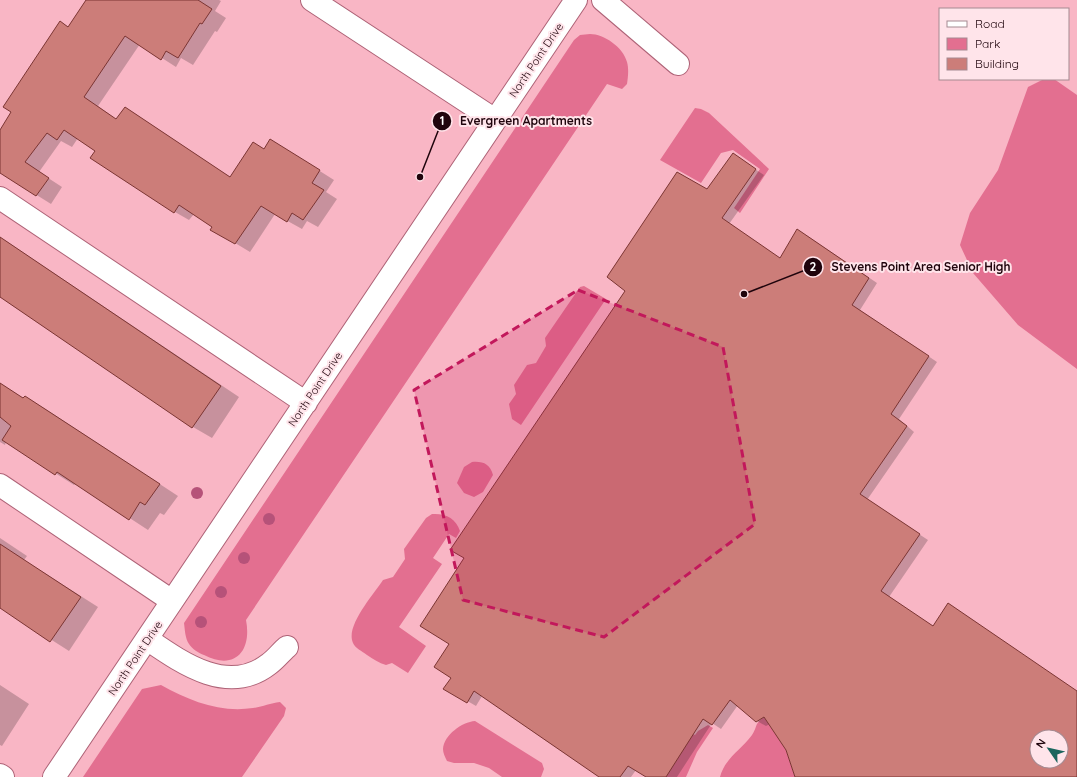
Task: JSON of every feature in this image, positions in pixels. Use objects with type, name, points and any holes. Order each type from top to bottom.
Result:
[{"type":"street","points":[[312,0],[495,120]]},
{"type":"street","name":"North Point Drive","points":[[54,777],[576,0]]},
{"type":"street","points":[[603,0],[678,64]]},
{"type":"street","points":[[0,198],[306,403]]},
{"type":"street","points":[[0,485],[172,601]]},
{"type":"street","points":[[147,639],[184,664],[222,677],[238,677],[254,673],[269,664],[287,647]]},
{"type":"highlighted area","points":[[578,290],[723,347],[755,524],[604,637],[463,600],[414,390]]},
{"type":"green space","points":[[590,34],[607,39],[622,51],[628,65],[627,84],[622,89],[607,84],[246,620],[247,631],[244,649],[239,655],[224,661],[196,651],[188,642],[185,634],[184,623],[574,40],[580,35]]},
{"type":"green space","points":[[1042,80],[1055,80],[1077,95],[1077,369],[1018,325],[973,273],[960,245],[970,213],[998,170],[1028,87]]},
{"type":"green space","points":[[695,108],[709,113],[769,169],[740,213],[734,208],[760,169],[733,150],[721,153],[701,183],[660,160]]},
{"type":"green space","points":[[584,286],[606,299],[521,425],[512,419],[509,404],[516,394],[514,385],[527,365],[536,363],[546,346],[545,338],[580,287]]},
{"type":"green space","points":[[472,462],[486,464],[492,471],[493,475],[483,492],[474,497],[464,493],[457,483],[464,467]]},
{"type":"green space","points":[[432,514],[441,514],[449,517],[456,523],[460,531],[456,538],[449,534],[433,558],[442,564],[399,627],[426,646],[408,673],[392,663],[386,665],[378,662],[355,646],[352,636],[353,628],[362,610],[383,580],[393,577],[405,559],[404,549],[426,518]]},
{"type":"green space","points":[[161,685],[194,701],[217,707],[241,709],[280,702],[286,708],[284,716],[242,777],[83,777],[142,689]]},
{"type":"green space","points":[[764,717],[786,750],[795,777],[720,777],[722,770],[729,759],[748,740],[754,732],[757,723]]},
{"type":"green space","points":[[475,721],[542,763],[544,769],[541,777],[502,777],[489,768],[474,763],[454,763],[447,761],[443,749],[444,744],[450,734],[459,727]]},
{"type":"green space","points":[[708,725],[713,728],[697,752],[686,777],[653,777],[686,730],[695,735],[698,731]]},
{"type":"building","points":[[86,0],[198,0],[212,9],[202,24],[200,23],[178,58],[166,51],[161,60],[125,36],[84,97],[116,119],[125,107],[230,177],[253,142],[264,149],[270,139],[320,170],[312,183],[324,190],[303,220],[292,213],[287,222],[261,206],[235,244],[210,230],[212,227],[179,205],[174,213],[90,158],[95,151],[64,130],[57,140],[47,133],[25,162],[49,178],[36,196],[0,173],[0,130],[11,112],[3,107],[60,21],[68,27]]},
{"type":"building","points":[[733,153],[756,169],[722,218],[780,258],[797,229],[869,278],[852,305],[929,356],[891,414],[907,426],[860,494],[920,534],[881,591],[933,626],[948,603],[1077,691],[1077,777],[795,777],[786,750],[764,717],[756,722],[730,700],[712,725],[703,719],[666,777],[646,777],[628,766],[620,777],[599,777],[474,691],[467,703],[443,689],[451,678],[434,667],[449,644],[420,626],[464,558],[450,550],[625,291],[607,277],[677,172],[707,189]]},
{"type":"building","points":[[0,237],[221,386],[192,428],[0,297]]},
{"type":"building","points":[[0,383],[23,398],[25,396],[160,484],[145,505],[140,502],[129,520],[57,472],[55,475],[2,440],[11,426],[0,417]]},
{"type":"building","points":[[0,544],[81,597],[50,642],[0,608]]},
{"type":"place","name":"Evergreen Apartments","points":[[420,177]]},
{"type":"place","name":"Stevens Point Area Senior High","points":[[744,294]]}]
